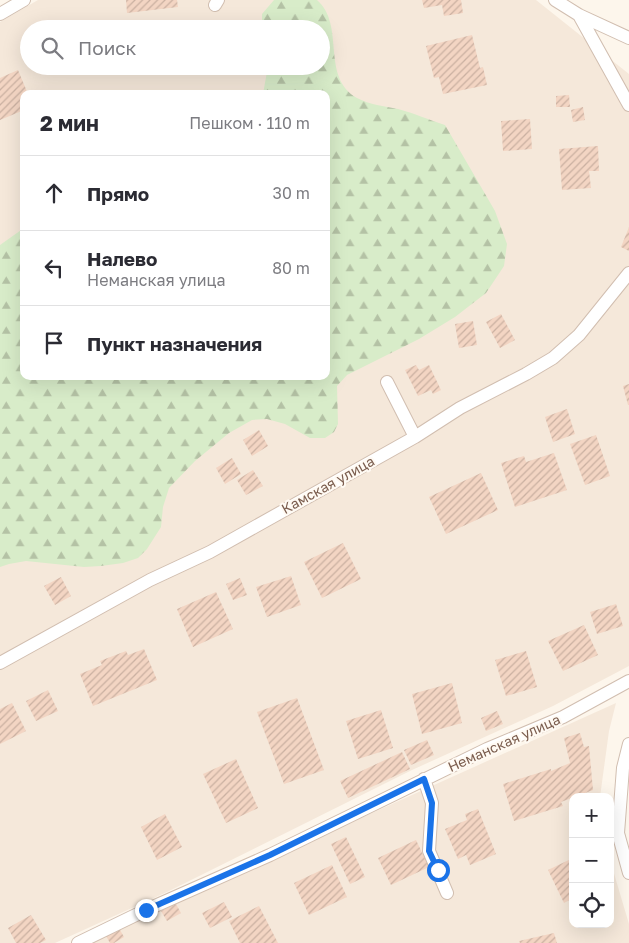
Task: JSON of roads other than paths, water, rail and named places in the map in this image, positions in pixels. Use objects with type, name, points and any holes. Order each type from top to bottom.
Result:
[{"type":"lane","points":[[0,14],[24,0]]},
{"type":"lane","points":[[555,0],[579,15],[629,38]]},
{"type":"lane","points":[[579,15],[629,105]]},
{"type":"lane","name":"Камская улица","points":[[0,663],[150,580],[210,552],[415,437],[460,408],[553,358],[579,335],[629,273]]},
{"type":"lane","points":[[387,382],[415,437]]},
{"type":"lane","name":"Неманская улица","points":[[78,943],[146,910],[270,855],[487,749],[563,717],[629,681]]},
{"type":"lane","points":[[629,744],[622,768],[618,833],[629,873]]},
{"type":"lane","points":[[424,779],[432,803],[429,851],[447,893]]}]
